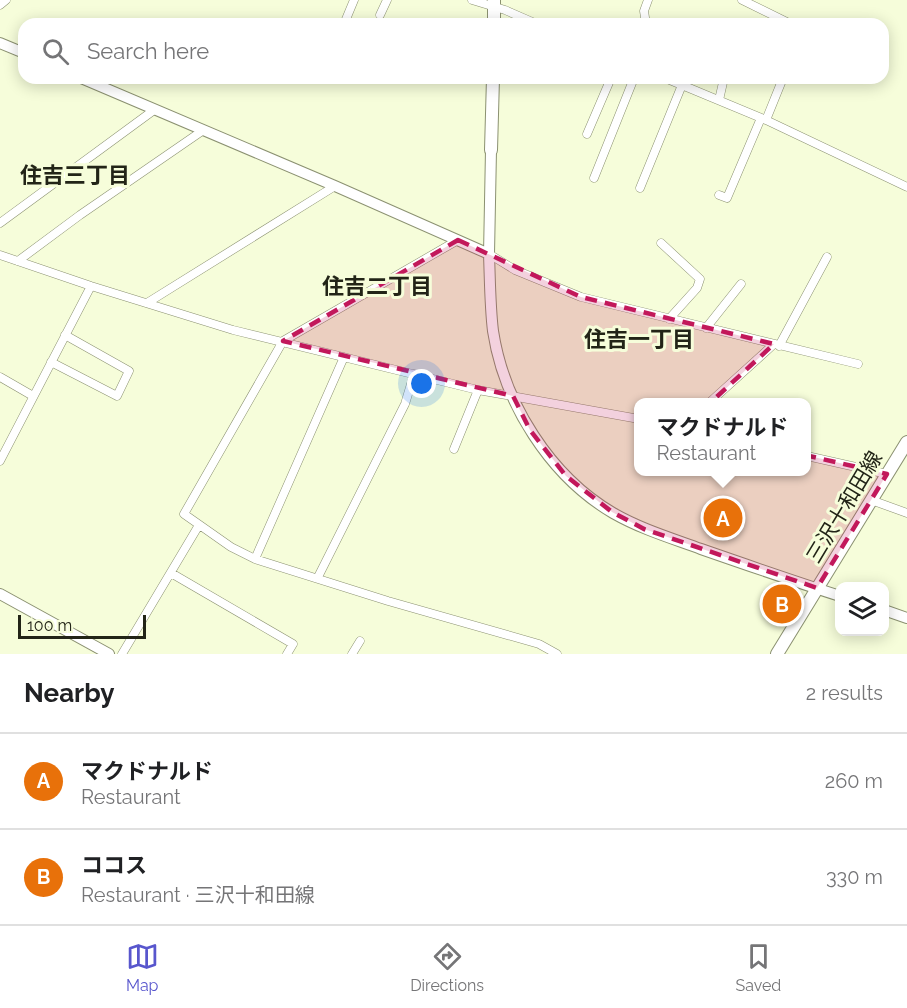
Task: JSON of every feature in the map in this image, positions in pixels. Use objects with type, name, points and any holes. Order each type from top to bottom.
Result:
[{"type":"main road","points":[[491,150],[493,84]]},
{"type":"main road","name":"三沢十和田線","points":[[777,654],[907,442]]},
{"type":"street","points":[[0,5],[6,0]]},
{"type":"street","points":[[346,18],[354,0]]},
{"type":"street","points":[[380,15],[387,0]]},
{"type":"street","points":[[472,0],[494,3],[525,18]]},
{"type":"street","points":[[645,18],[644,11],[648,0]]},
{"type":"street","points":[[742,0],[759,4],[781,18]]},
{"type":"street","points":[[0,43],[18,50]]},
{"type":"street","points":[[95,84],[458,240],[561,290],[669,319],[858,363]]},
{"type":"street","points":[[587,134],[608,84]]},
{"type":"street","points":[[594,178],[632,84]]},
{"type":"street","points":[[719,100],[723,84]]},
{"type":"street","points":[[719,195],[727,198],[780,84]]},
{"type":"street","points":[[640,188],[682,85],[763,119],[907,187]]},
{"type":"street","points":[[0,223],[154,110]]},
{"type":"street","points":[[18,261],[202,131]]},
{"type":"street","points":[[491,150],[489,254],[494,332],[513,396],[530,430],[566,476],[587,495],[612,512],[644,529],[835,594]]},
{"type":"street","points":[[147,303],[335,186]]},
{"type":"street","points":[[458,240],[283,341],[184,514],[231,548],[255,559],[388,601],[539,644],[557,654]]},
{"type":"street","points":[[662,243],[699,279],[697,288],[669,319]]},
{"type":"street","points":[[0,255],[233,330],[478,390],[634,418]]},
{"type":"street","points":[[715,398],[777,345],[827,257]]},
{"type":"street","points":[[706,328],[741,284]]},
{"type":"street","points":[[0,461],[91,286]]},
{"type":"street","points":[[51,362],[117,396],[129,372],[65,335]]},
{"type":"street","points":[[255,559],[344,357]]},
{"type":"street","points":[[318,578],[405,404],[414,374]]},
{"type":"street","points":[[0,377],[33,396]]},
{"type":"street","points":[[454,449],[478,390]]},
{"type":"street","points":[[811,457],[887,474]]},
{"type":"street","points":[[871,500],[907,513]]},
{"type":"street","points":[[122,654],[199,525]]},
{"type":"street","points":[[171,573],[293,644],[288,654]]},
{"type":"street","points":[[0,594],[109,654]]},
{"type":"street","points":[[889,611],[907,618]]},
{"type":"street","points":[[352,654],[360,641]]},
{"type":"highlighted area","points":[[458,240],[581,297],[774,344],[684,427],[887,474],[817,588],[644,529],[612,512],[566,476],[530,430],[513,396],[283,341]]},
{"type":"place","name":"マクドナルド","points":[[723,518]]},
{"type":"place","name":"ココス","points":[[782,604]]},
{"type":"district","name":"住吉三丁目","points":[[75,175]]},
{"type":"district","name":"住吉二丁目","points":[[377,286]]},
{"type":"district","name":"住吉一丁目","points":[[639,339]]}]
